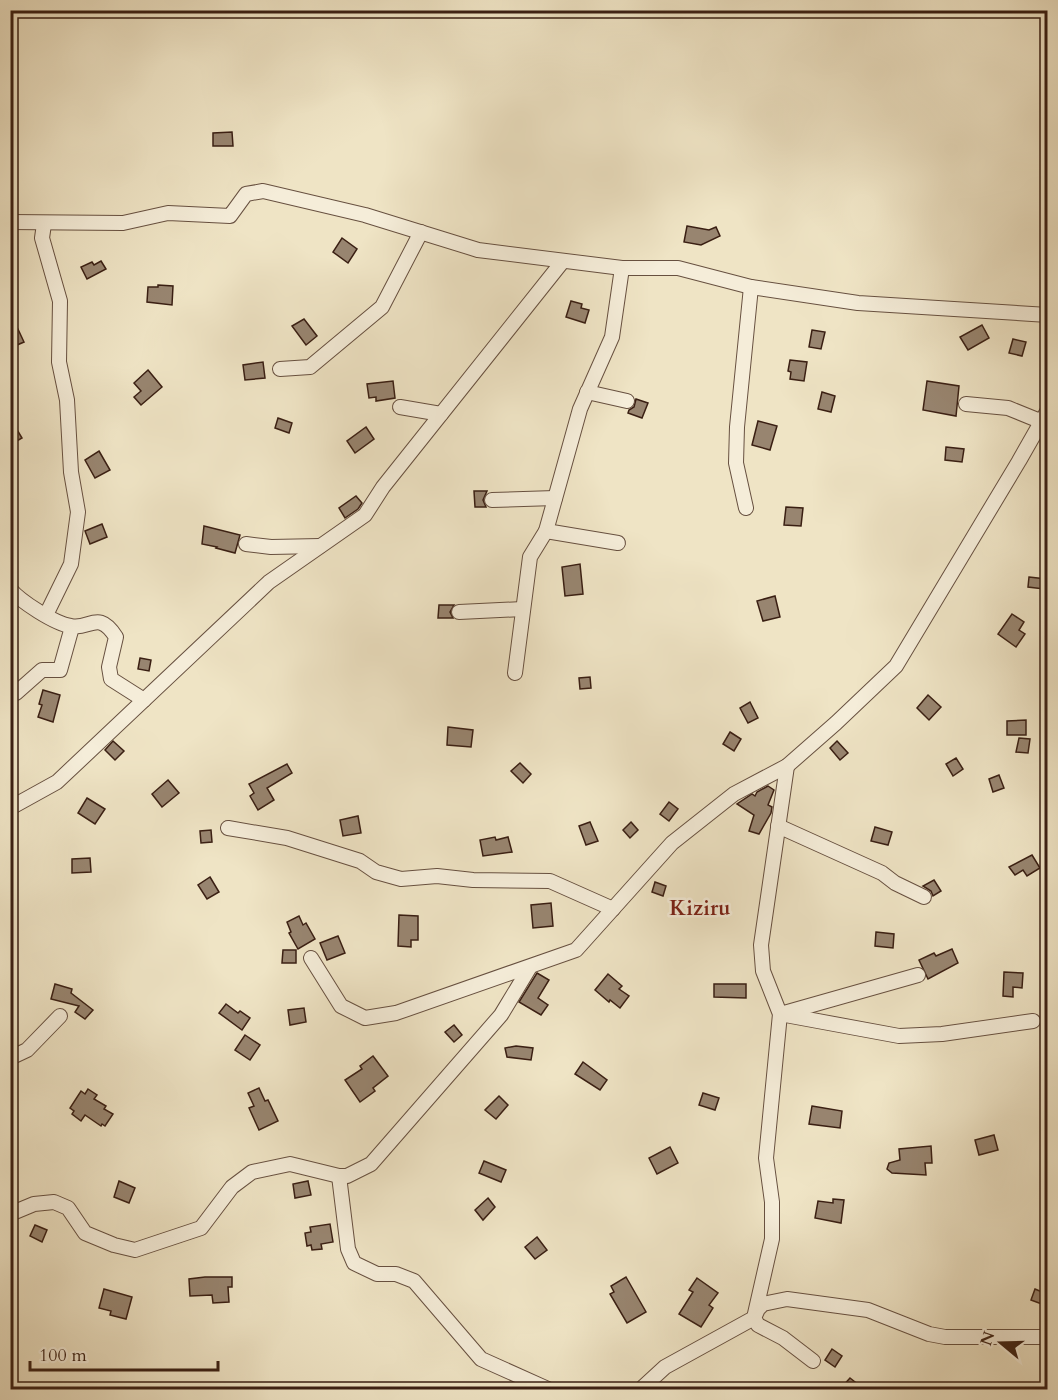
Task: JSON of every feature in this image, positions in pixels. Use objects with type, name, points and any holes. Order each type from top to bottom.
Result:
[{"type":"street","points":[[10,222],[123,223],[168,213],[230,216],[246,194],[263,191],[365,214],[478,250],[622,268],[678,268],[751,286],[858,303],[1047,315]]},
{"type":"street","points":[[44,224],[42,238],[60,301],[59,362],[67,400],[71,472],[78,512],[71,564],[46,615]]},
{"type":"street","points":[[280,369],[310,367],[382,307],[421,232]]},
{"type":"street","points":[[10,808],[57,782],[269,582],[365,515],[383,487],[563,261]]},
{"type":"street","points":[[515,673],[530,557],[546,531],[580,409],[612,337],[622,268]]},
{"type":"street","points":[[746,508],[736,463],[737,427],[751,286]]},
{"type":"street","points":[[587,392],[627,401]]},
{"type":"street","points":[[310,958],[341,1006],[365,1018],[396,1013],[576,950],[672,843],[734,794],[787,766],[896,666],[1044,416],[1008,408],[966,404]]},
{"type":"street","points":[[400,407],[441,414]]},
{"type":"street","points":[[492,500],[555,498]]},
{"type":"street","points":[[546,531],[618,543]]},
{"type":"street","points":[[246,544],[272,547],[320,546]]},
{"type":"street","points":[[10,589],[38,611],[72,627],[95,622],[109,626],[116,637],[109,667],[111,679],[144,700]]},
{"type":"street","points":[[459,612],[523,609]]},
{"type":"street","points":[[10,694],[16,693],[42,670],[60,670],[72,627]]},
{"type":"street","points":[[787,766],[760,945],[763,971],[780,1014],[766,1158],[772,1202],[772,1239],[754,1318],[758,1325],[783,1338],[813,1361]]},
{"type":"street","points":[[778,826],[882,873],[895,883],[924,897]]},
{"type":"street","points":[[228,828],[287,838],[360,861],[376,872],[401,879],[437,876],[473,880],[550,881],[613,909]]},
{"type":"street","points":[[10,1214],[34,1204],[54,1202],[68,1209],[85,1233],[114,1245],[135,1250],[201,1228],[232,1187],[252,1172],[290,1164],[347,1176],[371,1164],[501,1015],[530,967]]},
{"type":"street","points":[[780,1014],[918,975]]},
{"type":"street","points":[[780,1014],[899,1036],[942,1034],[1033,1020]]},
{"type":"street","points":[[10,1058],[27,1050],[60,1016]]},
{"type":"street","points":[[339,1176],[348,1249],[354,1263],[377,1274],[396,1274],[414,1281],[481,1359],[550,1389]]},
{"type":"street","points":[[640,1389],[665,1367],[754,1318],[758,1309],[763,1305],[787,1299],[868,1310],[930,1334],[945,1337],[1047,1336]]},
{"type":"building","points":[[232,132],[233,146],[213,146],[213,133]]},
{"type":"building","points":[[687,226],[709,230],[716,227],[720,236],[701,245],[684,242]]},
{"type":"building","points":[[342,238],[357,249],[348,263],[333,252]]},
{"type":"building","points":[[101,261],[106,269],[87,279],[81,267],[92,262],[94,265]]},
{"type":"building","points":[[158,285],[173,286],[172,305],[147,302],[148,287],[158,287]]},
{"type":"building","points":[[571,301],[582,304],[581,308],[589,310],[585,323],[566,317]]},
{"type":"building","points":[[10,312],[24,342],[10,348]]},
{"type":"building","points":[[304,319],[317,336],[306,345],[292,326]]},
{"type":"building","points":[[982,325],[989,338],[968,350],[960,337]]},
{"type":"building","points":[[812,330],[825,332],[821,349],[809,347]]},
{"type":"building","points":[[1013,339],[1026,342],[1022,356],[1009,353]]},
{"type":"building","points":[[790,360],[807,362],[804,381],[790,379],[791,372],[788,371]]},
{"type":"building","points":[[263,362],[265,378],[245,380],[243,365]]},
{"type":"building","points":[[148,370],[162,387],[141,405],[134,397],[141,391],[134,383]]},
{"type":"building","points":[[393,381],[395,398],[376,401],[376,397],[369,398],[367,384]]},
{"type":"building","points":[[927,381],[959,386],[956,416],[923,410]]},
{"type":"building","points":[[822,392],[835,396],[831,412],[818,409]]},
{"type":"building","points":[[636,399],[648,403],[642,418],[628,413],[634,407]]},
{"type":"building","points":[[10,418],[22,438],[10,445]]},
{"type":"building","points":[[278,418],[292,423],[289,433],[275,428]]},
{"type":"building","points":[[758,421],[777,426],[770,450],[752,445]]},
{"type":"building","points":[[366,427],[374,439],[355,453],[347,441]]},
{"type":"building","points":[[946,447],[964,449],[962,462],[945,460]]},
{"type":"building","points":[[99,451],[110,470],[95,478],[85,460]]},
{"type":"building","points":[[474,491],[487,491],[483,500],[486,507],[475,507]]},
{"type":"building","points":[[356,496],[362,503],[358,509],[345,518],[339,508]]},
{"type":"building","points":[[786,507],[803,508],[801,526],[784,525]]},
{"type":"building","points":[[102,524],[107,537],[90,544],[85,531]]},
{"type":"building","points":[[204,526],[240,535],[235,553],[202,544]]},
{"type":"building","points":[[580,564],[583,594],[565,596],[562,567]]},
{"type":"building","points":[[1029,577],[1046,579],[1044,589],[1028,587]]},
{"type":"building","points":[[775,596],[780,617],[763,621],[757,601]]},
{"type":"building","points":[[439,605],[454,605],[450,612],[453,618],[438,618]]},
{"type":"building","points":[[1012,614],[1024,622],[1019,630],[1025,634],[1016,647],[998,634]]},
{"type":"building","points":[[140,658],[151,660],[149,671],[138,669]]},
{"type":"building","points":[[590,677],[591,688],[580,689],[579,678]]},
{"type":"building","points":[[43,690],[60,695],[53,722],[38,717]]},
{"type":"building","points":[[928,695],[941,707],[929,720],[917,708]]},
{"type":"building","points":[[750,702],[758,718],[748,723],[740,708]]},
{"type":"building","points":[[1026,720],[1026,735],[1007,735],[1007,721]]},
{"type":"building","points":[[448,727],[473,730],[471,747],[447,745]]},
{"type":"building","points":[[730,732],[741,739],[734,751],[723,744]]},
{"type":"building","points":[[1019,738],[1030,739],[1028,753],[1016,752]]},
{"type":"building","points":[[113,741],[124,751],[115,760],[105,750]]},
{"type":"building","points":[[837,741],[848,753],[840,760],[830,748]]},
{"type":"building","points":[[956,758],[963,769],[953,776],[946,764]]},
{"type":"building","points":[[520,763],[531,774],[523,783],[511,771]]},
{"type":"building","points":[[287,764],[292,773],[267,788],[274,800],[258,810],[250,796],[254,793],[249,784]]},
{"type":"building","points":[[999,775],[1004,788],[993,792],[989,779]]},
{"type":"building","points":[[168,780],[179,793],[162,807],[152,794]]},
{"type":"building","points":[[768,786],[774,790],[768,805],[772,807],[771,813],[759,834],[749,831],[754,815],[737,804],[752,794],[755,796],[757,792]]},
{"type":"building","points":[[87,798],[105,809],[95,824],[78,813]]},
{"type":"building","points":[[669,802],[678,809],[669,821],[660,814]]},
{"type":"building","points":[[358,816],[361,833],[343,836],[340,820]]},
{"type":"building","points":[[590,822],[598,841],[586,845],[579,826]]},
{"type":"building","points":[[631,822],[638,830],[630,838],[623,830]]},
{"type":"building","points":[[875,827],[892,832],[888,845],[871,841]]},
{"type":"building","points":[[211,830],[212,842],[201,843],[200,831]]},
{"type":"building","points":[[495,837],[496,840],[508,837],[512,852],[483,856],[480,840]]},
{"type":"building","points":[[1032,855],[1040,868],[1027,876],[1023,870],[1015,875],[1009,867]]},
{"type":"building","points":[[90,858],[91,872],[72,873],[72,859]]},
{"type":"building","points":[[210,877],[219,892],[207,899],[198,885]]},
{"type":"building","points":[[934,880],[941,891],[933,896],[931,891],[923,886]]},
{"type":"building","points":[[655,882],[666,886],[663,896],[652,892]]},
{"type":"building","points":[[551,903],[553,926],[533,928],[531,905]]},
{"type":"building","points":[[399,915],[418,916],[418,940],[411,940],[411,947],[398,946]]},
{"type":"building","points":[[299,916],[303,925],[306,923],[315,939],[298,949],[289,933],[291,932],[287,922]]},
{"type":"building","points":[[876,932],[894,934],[893,948],[875,946]]},
{"type":"building","points":[[338,936],[345,953],[327,960],[320,943]]},
{"type":"building","points":[[952,949],[958,963],[928,979],[919,960],[934,953],[936,956]]},
{"type":"building","points":[[283,950],[296,950],[296,963],[282,963]]},
{"type":"building","points":[[1004,972],[1023,973],[1022,988],[1013,987],[1013,997],[1003,996]]},
{"type":"building","points":[[537,973],[549,980],[538,998],[548,1005],[541,1015],[519,1002]]},
{"type":"building","points":[[608,974],[622,986],[619,989],[629,996],[620,1008],[595,990]]},
{"type":"building","points":[[55,984],[72,989],[71,993],[93,1010],[85,1019],[75,1012],[79,1006],[51,999]]},
{"type":"building","points":[[714,984],[746,984],[746,998],[714,997]]},
{"type":"building","points":[[226,1004],[250,1018],[242,1030],[219,1013]]},
{"type":"building","points":[[304,1008],[306,1022],[290,1025],[288,1010]]},
{"type":"building","points":[[454,1025],[462,1035],[454,1042],[445,1032]]},
{"type":"building","points":[[245,1035],[260,1045],[250,1060],[235,1050]]},
{"type":"building","points":[[516,1046],[533,1048],[531,1060],[507,1057],[505,1048]]},
{"type":"building","points":[[373,1056],[388,1076],[373,1088],[375,1091],[360,1102],[345,1080],[362,1069],[360,1066]]},
{"type":"building","points":[[583,1062],[607,1080],[600,1090],[575,1074]]},
{"type":"building","points":[[259,1088],[265,1101],[268,1100],[278,1121],[259,1130],[249,1108],[254,1106],[248,1093]]},
{"type":"building","points":[[88,1089],[97,1095],[94,1099],[106,1106],[104,1109],[113,1114],[105,1126],[102,1124],[101,1126],[85,1115],[81,1121],[72,1114],[74,1111],[70,1108],[81,1091],[85,1094]]},
{"type":"building","points":[[703,1093],[719,1098],[715,1110],[699,1105]]},
{"type":"building","points":[[499,1096],[508,1105],[496,1119],[485,1110]]},
{"type":"building","points":[[812,1106],[842,1111],[840,1128],[809,1124]]},
{"type":"building","points":[[994,1135],[998,1150],[979,1155],[975,1140]]},
{"type":"building","points":[[931,1146],[932,1163],[925,1163],[926,1175],[892,1173],[887,1169],[889,1163],[900,1160],[899,1149]]},
{"type":"building","points":[[670,1147],[678,1163],[657,1174],[649,1158]]},
{"type":"building","points":[[484,1161],[506,1170],[501,1182],[479,1173]]},
{"type":"building","points":[[119,1181],[135,1188],[129,1203],[114,1197]]},
{"type":"building","points":[[308,1181],[311,1195],[295,1198],[293,1184]]},
{"type":"building","points":[[488,1198],[495,1207],[483,1220],[475,1210]]},
{"type":"building","points":[[833,1199],[844,1200],[841,1223],[815,1218],[818,1201],[833,1203]]},
{"type":"building","points":[[330,1224],[333,1242],[321,1244],[322,1249],[312,1250],[311,1245],[307,1246],[305,1233],[311,1232],[310,1227]]},
{"type":"building","points":[[35,1225],[47,1230],[42,1242],[30,1236]]},
{"type":"building","points":[[537,1237],[547,1250],[535,1259],[525,1247]]},
{"type":"building","points":[[232,1277],[232,1287],[228,1287],[229,1302],[213,1303],[212,1295],[190,1296],[189,1279]]},
{"type":"building","points":[[626,1277],[646,1312],[627,1323],[610,1294],[614,1292],[611,1286]]},
{"type":"building","points":[[697,1278],[718,1293],[709,1305],[713,1308],[701,1327],[679,1314],[693,1292],[689,1290]]},
{"type":"building","points":[[104,1289],[132,1297],[126,1319],[110,1315],[111,1311],[99,1308]]},
{"type":"building","points":[[1035,1289],[1047,1294],[1047,1306],[1031,1300]]},
{"type":"building","points":[[832,1349],[842,1356],[835,1367],[825,1360]]},
{"type":"building","points":[[850,1378],[864,1389],[840,1389]]},
{"type":"district","name":"Kiziru","points":[[700,908]]}]
